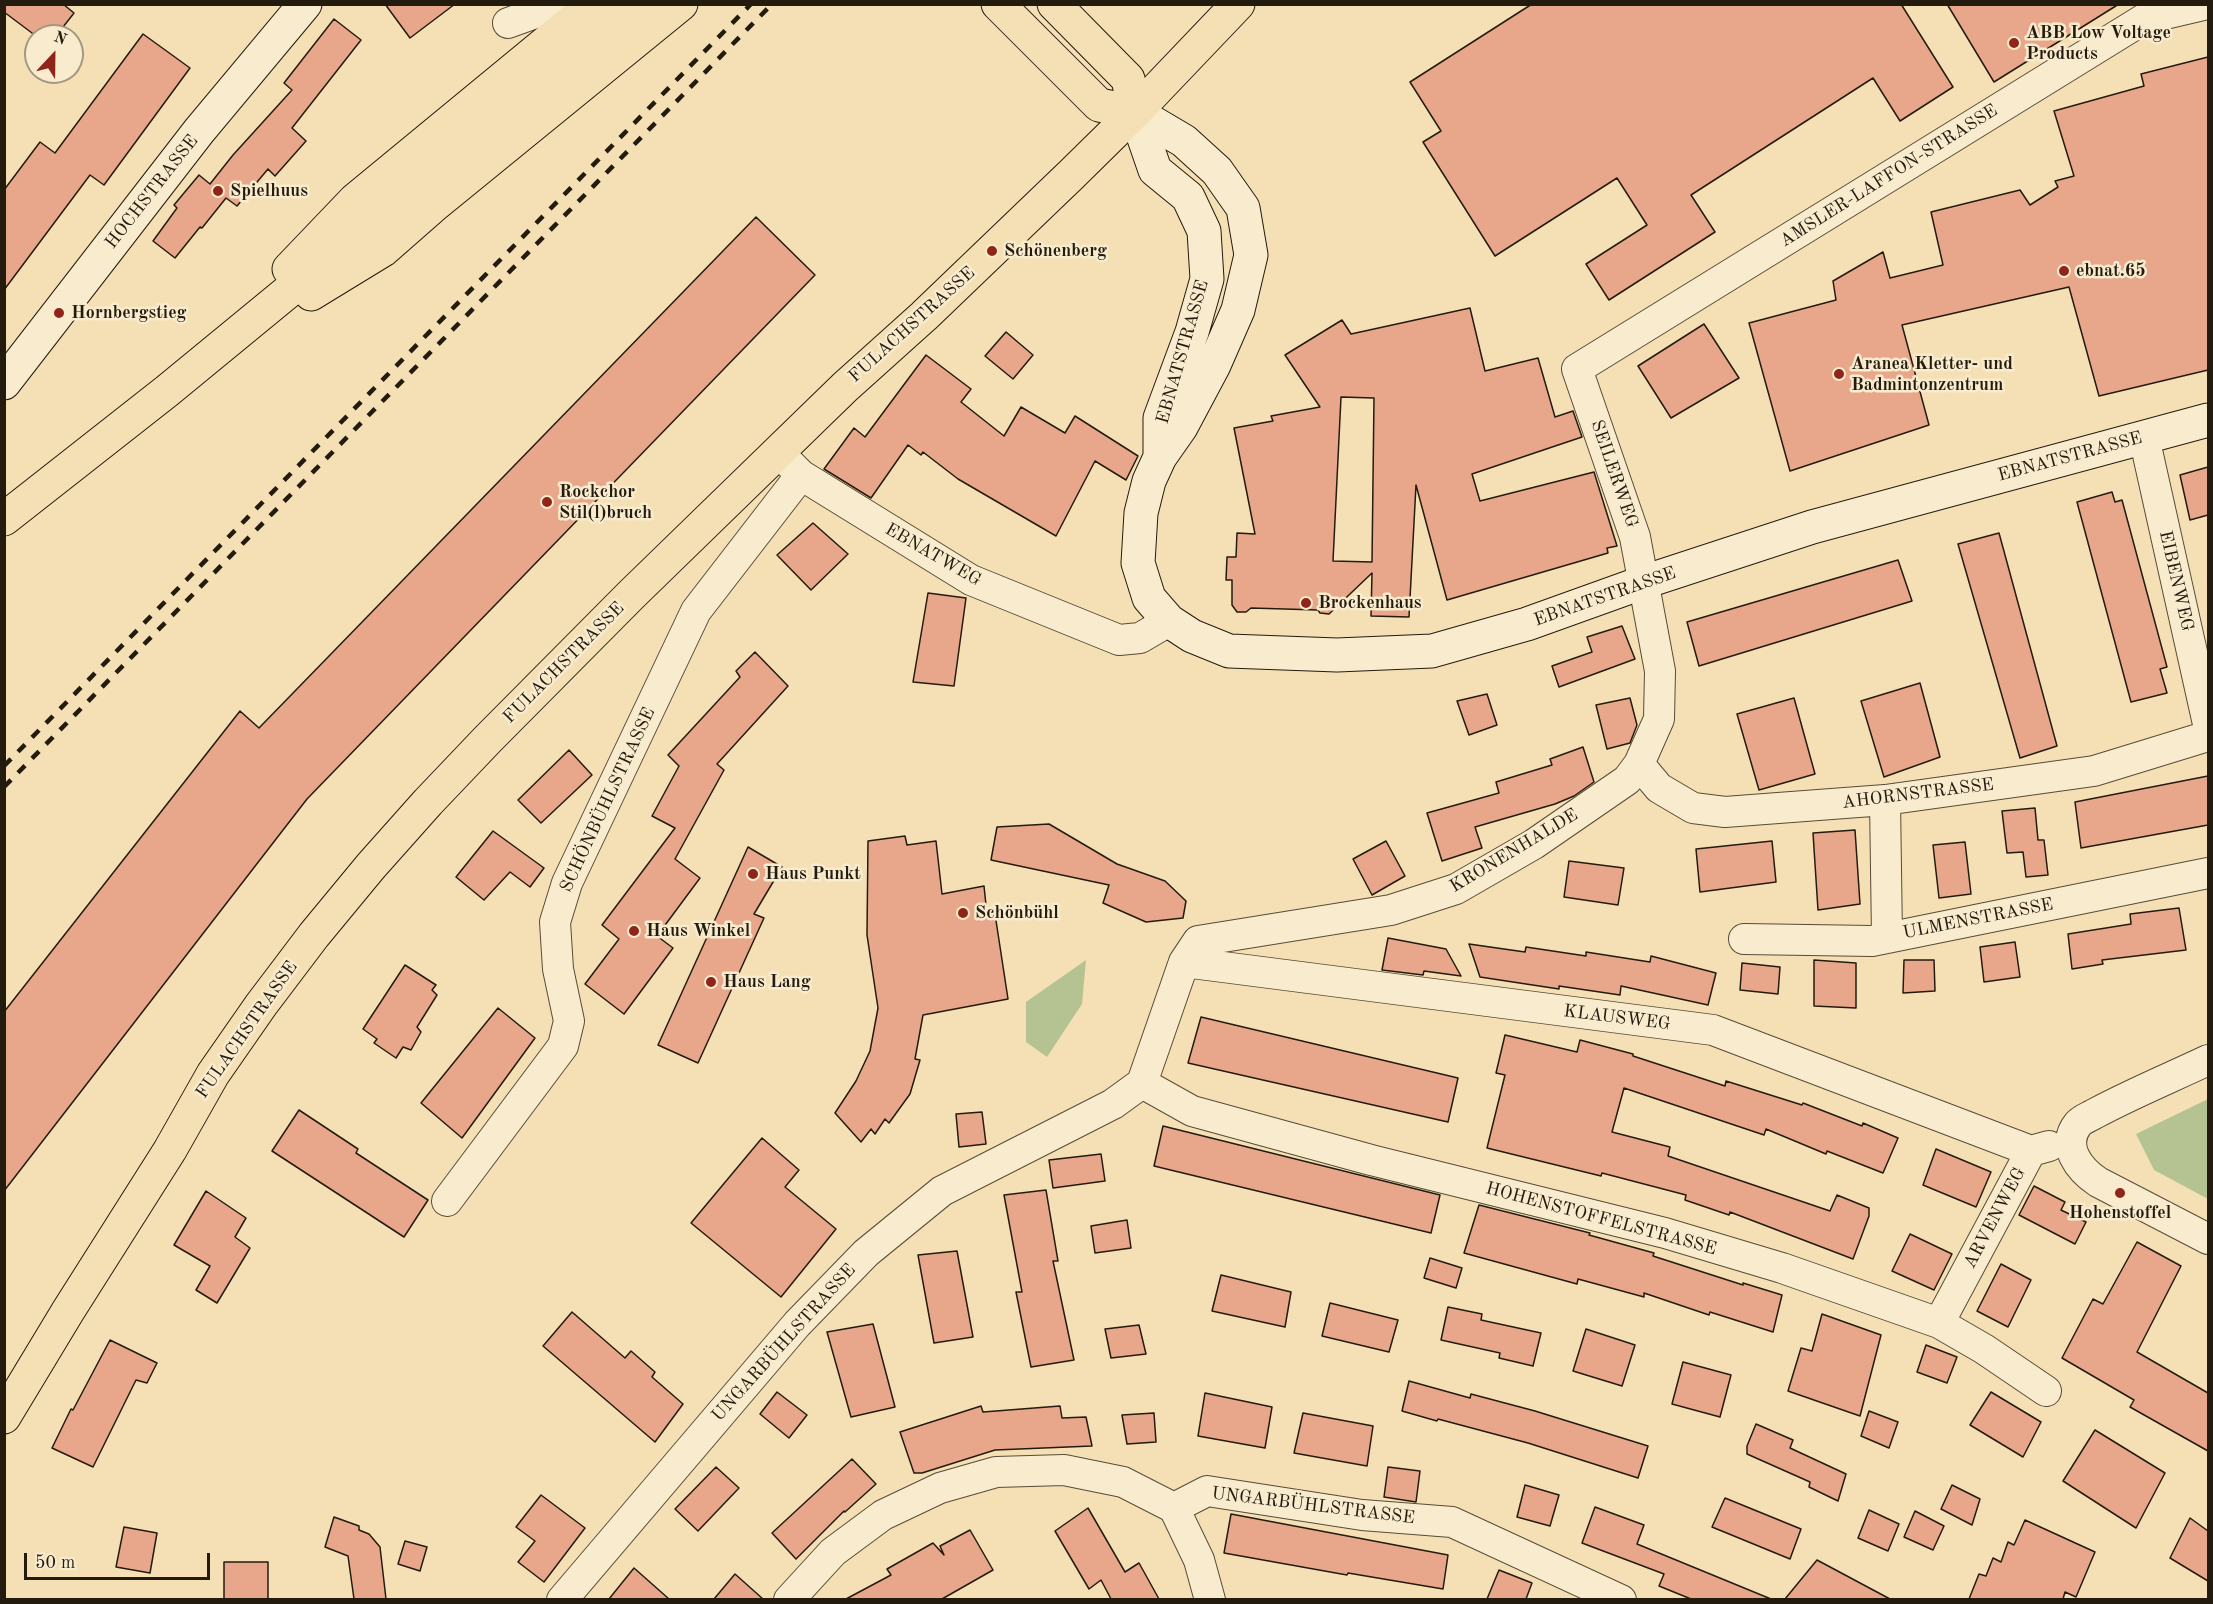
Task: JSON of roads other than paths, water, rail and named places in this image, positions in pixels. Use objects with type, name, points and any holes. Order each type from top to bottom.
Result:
[{"type":"main road","points":[[205,360],[342,211],[593,4]]},
{"type":"main road","points":[[4,519],[205,360],[638,4]]},
{"type":"main road","points":[[205,360],[383,250],[432,207],[681,4]]},
{"type":"main road","points":[[998,4],[1099,105],[1135,112],[1128,79],[1054,4]]},
{"type":"main road","name":"FULACHSTRASSE","points":[[4,1417],[170,1150],[213,1074],[314,935],[428,802],[631,595],[844,387],[933,308],[1135,112],[1238,4]]},
{"type":"street","name":"HOCHSTRASSE","points":[[4,383],[198,131],[305,4]]},
{"type":"street","points":[[508,23],[547,9],[553,4]]},
{"type":"street","name":"AMSLER-LAFFON-STRASSE","points":[[1577,369],[2144,20],[2208,4]]},
{"type":"street","name":"EBNATSTRASSE","points":[[1135,112],[1155,170],[1188,197],[1204,231],[1207,279],[1192,332],[1160,418],[1160,457]]},
{"type":"street","name":"EBNATSTRASSE","points":[[1135,112],[1184,141],[1216,171],[1243,208],[1251,255],[1238,310],[1214,365],[1181,427],[1160,457],[1149,481],[1141,513],[1138,563],[1149,598],[1169,621],[1192,636],[1229,651],[1337,656],[1432,651],[1527,624],[1644,582],[1812,527],[2208,420]]},
{"type":"street","name":"SEILERWEG","points":[[1577,369],[1635,537],[1644,582]]},
{"type":"street","name":"EIBENWEG","points":[[2144,437],[2208,724]]},
{"type":"street","name":"EBNATWEG","points":[[778,453],[801,475],[971,580],[1119,640],[1140,638],[1169,621]]},
{"type":"street","name":"SCHÖNBÜHLSTRASSE","points":[[447,1201],[563,1046],[568,1021],[558,969],[555,922],[567,883],[696,611],[801,475]]},
{"type":"street","name":"KRONENHALDE","points":[[1142,1083],[1184,962],[1198,940],[1391,910],[1456,889],[1534,844],[1627,780],[1639,764],[1659,719],[1660,671],[1644,582]]},
{"type":"street","name":"AHORNSTRASSE","points":[[1639,764],[1659,788],[1693,808],[1725,812],[1885,800],[2094,771],[2208,736]]},
{"type":"street","points":[[1885,800],[1887,938]]},
{"type":"street","name":"ULMENSTRASSE","points":[[1744,939],[1872,940],[1887,938],[2208,873]]},
{"type":"street","name":"KLAUSWEG","points":[[1184,962],[1713,1030],[2031,1151]]},
{"type":"street","points":[[2208,1060],[2078,1123],[2072,1139],[2073,1154],[2084,1172],[2098,1182],[2208,1239]]},
{"type":"street","name":"UNGARBÜHLSTRASSE","points":[[562,1599],[797,1324],[866,1253],[942,1191],[1113,1104],[1142,1083]]},
{"type":"street","name":"HOHENSTOFFELSTRASSE","points":[[1142,1083],[1192,1111],[1371,1160],[1665,1233],[1782,1268],[1939,1323],[1984,1349],[2046,1391]]},
{"type":"street","name":"ARVENWEG","points":[[1939,1323],[2031,1151],[2072,1139]]},
{"type":"street","points":[[789,1599],[833,1552],[883,1515],[940,1488],[996,1472],[1064,1470],[1124,1482],[1174,1508],[1199,1560],[1210,1599]]},
{"type":"street","name":"UNGARBÜHLSTRASSE","points":[[1174,1508],[1207,1491],[1362,1515],[1452,1522],[1621,1599]]},
{"type":"railway","points":[[4,766],[751,4]]},
{"type":"railway","points":[[4,787],[772,4]]},
{"type":"place","name":"ABB Low Voltage Products","points":[[2014,43]]},
{"type":"place","name":"Spielhuus","points":[[218,191]]},
{"type":"place","name":"Schönenberg","points":[[992,251]]},
{"type":"place","name":"ebnat.65","points":[[2064,271]]},
{"type":"place","name":"Hornbergstieg","points":[[59,313]]},
{"type":"place","name":"Aranea Kletter- und Badmintonzentrum","points":[[1839,374]]},
{"type":"place","name":"Rockchor Stil(l)bruch","points":[[547,502]]},
{"type":"place","name":"Brockenhaus","points":[[1306,603]]},
{"type":"place","name":"Haus Punkt","points":[[753,874]]},
{"type":"place","name":"Schönbühl","points":[[963,913]]},
{"type":"place","name":"Haus Winkel","points":[[634,931]]},
{"type":"place","name":"Haus Lang","points":[[711,982]]},
{"type":"place","name":"Hohenstoffel","points":[[2120,1193]]}]
